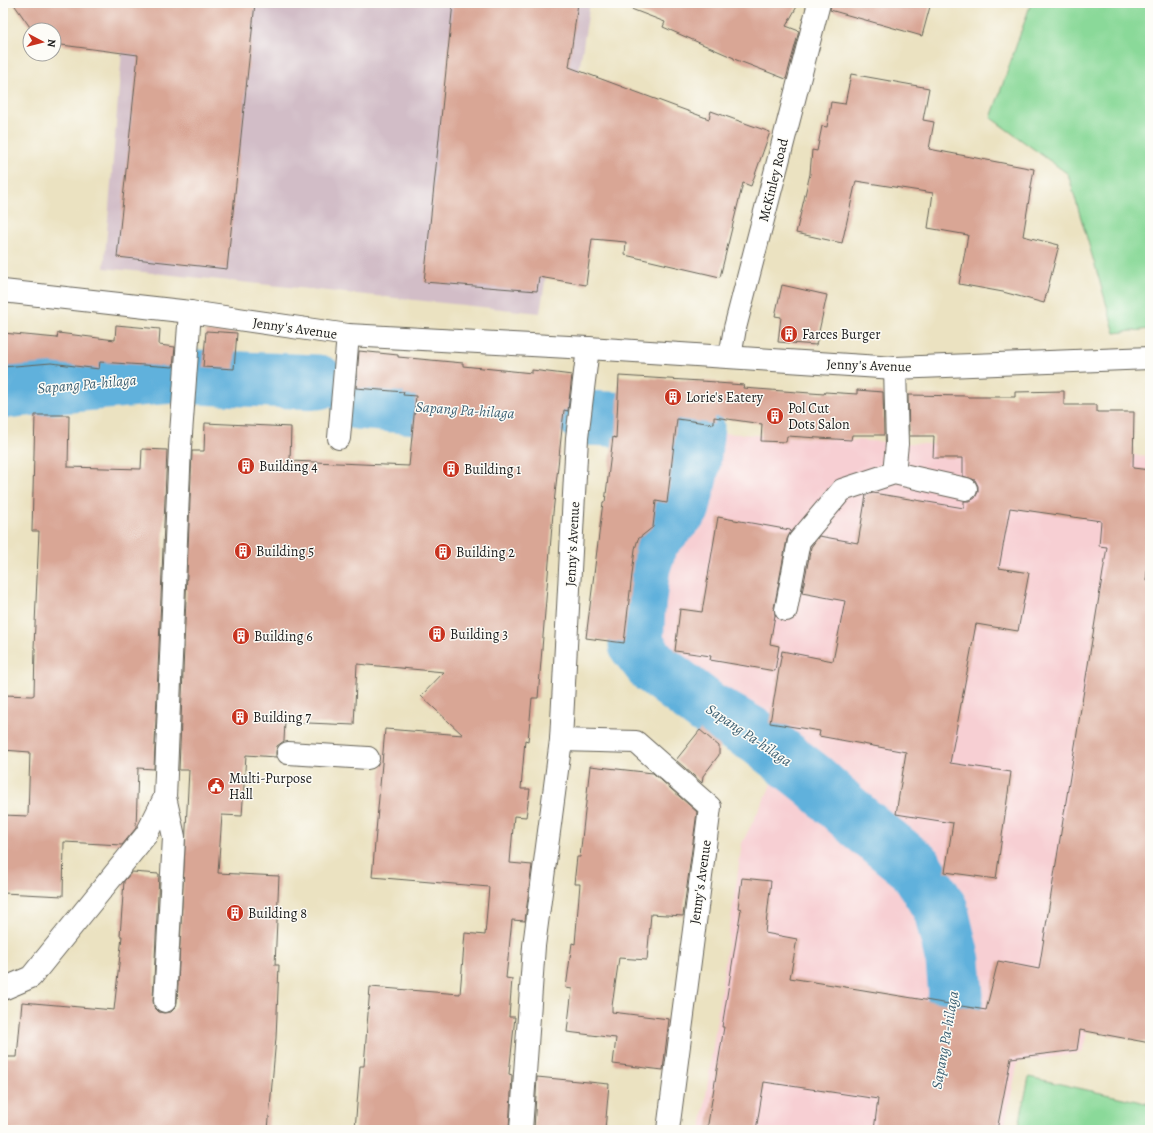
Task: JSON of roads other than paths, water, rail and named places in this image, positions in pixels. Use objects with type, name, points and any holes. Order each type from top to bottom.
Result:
[{"type":"street","name":"McKinley Road","points":[[730,357],[735,328],[819,3]]},
{"type":"street","name":"Jenny's Avenue","points":[[3,291],[190,312],[348,335],[588,348],[895,368],[1150,358]]},
{"type":"street","points":[[165,1001],[174,837],[165,797],[180,447],[190,312]]},
{"type":"street","points":[[339,438],[348,335]]},
{"type":"street","name":"Jenny's Avenue","points":[[521,1130],[534,946],[561,740],[577,438],[588,348]]},
{"type":"street","points":[[894,473],[896,444],[895,368]]},
{"type":"street","points":[[786,610],[799,541],[842,490],[894,473],[966,489]]},
{"type":"street","name":"Jenny's Avenue","points":[[561,740],[636,742],[710,807],[668,1130]]},
{"type":"street","points":[[288,753],[368,758]]},
{"type":"street","points":[[3,989],[31,977],[146,835],[165,797]]},
{"type":"waterway","name":"Sapang Pa-hilaga","points":[[3,391],[172,376]]},
{"type":"waterway","name":"Sapang Pa-hilaga","points":[[196,377],[318,382]]},
{"type":"waterway","name":"Sapang Pa-hilaga","points":[[358,402],[490,413]]},
{"type":"waterway","name":"Sapang Pa-hilaga","points":[[586,418],[632,420],[697,427],[693,463],[683,507],[652,540],[643,567],[638,607],[636,645],[653,667],[707,708],[759,738],[814,781],[859,822],[915,867],[941,910],[953,961],[956,995],[934,1104],[920,1130]]},
{"type":"place","name":"Farces Burger","points":[[789,334]]},
{"type":"place","name":"Lorie's Eatery","points":[[673,397]]},
{"type":"place","name":"Pol Cut Dots Salon","points":[[775,416]]},
{"type":"place","name":"Building 4","points":[[246,466]]},
{"type":"place","name":"Building 1","points":[[451,469]]},
{"type":"place","name":"Building 5","points":[[243,551]]},
{"type":"place","name":"Building 2","points":[[443,552]]},
{"type":"place","name":"Building 3","points":[[437,634]]},
{"type":"place","name":"Building 6","points":[[241,636]]},
{"type":"place","name":"Building 7","points":[[240,717]]},
{"type":"place","name":"Multi-Purpose Hall","points":[[216,786]]},
{"type":"place","name":"Building 8","points":[[235,913]]}]
